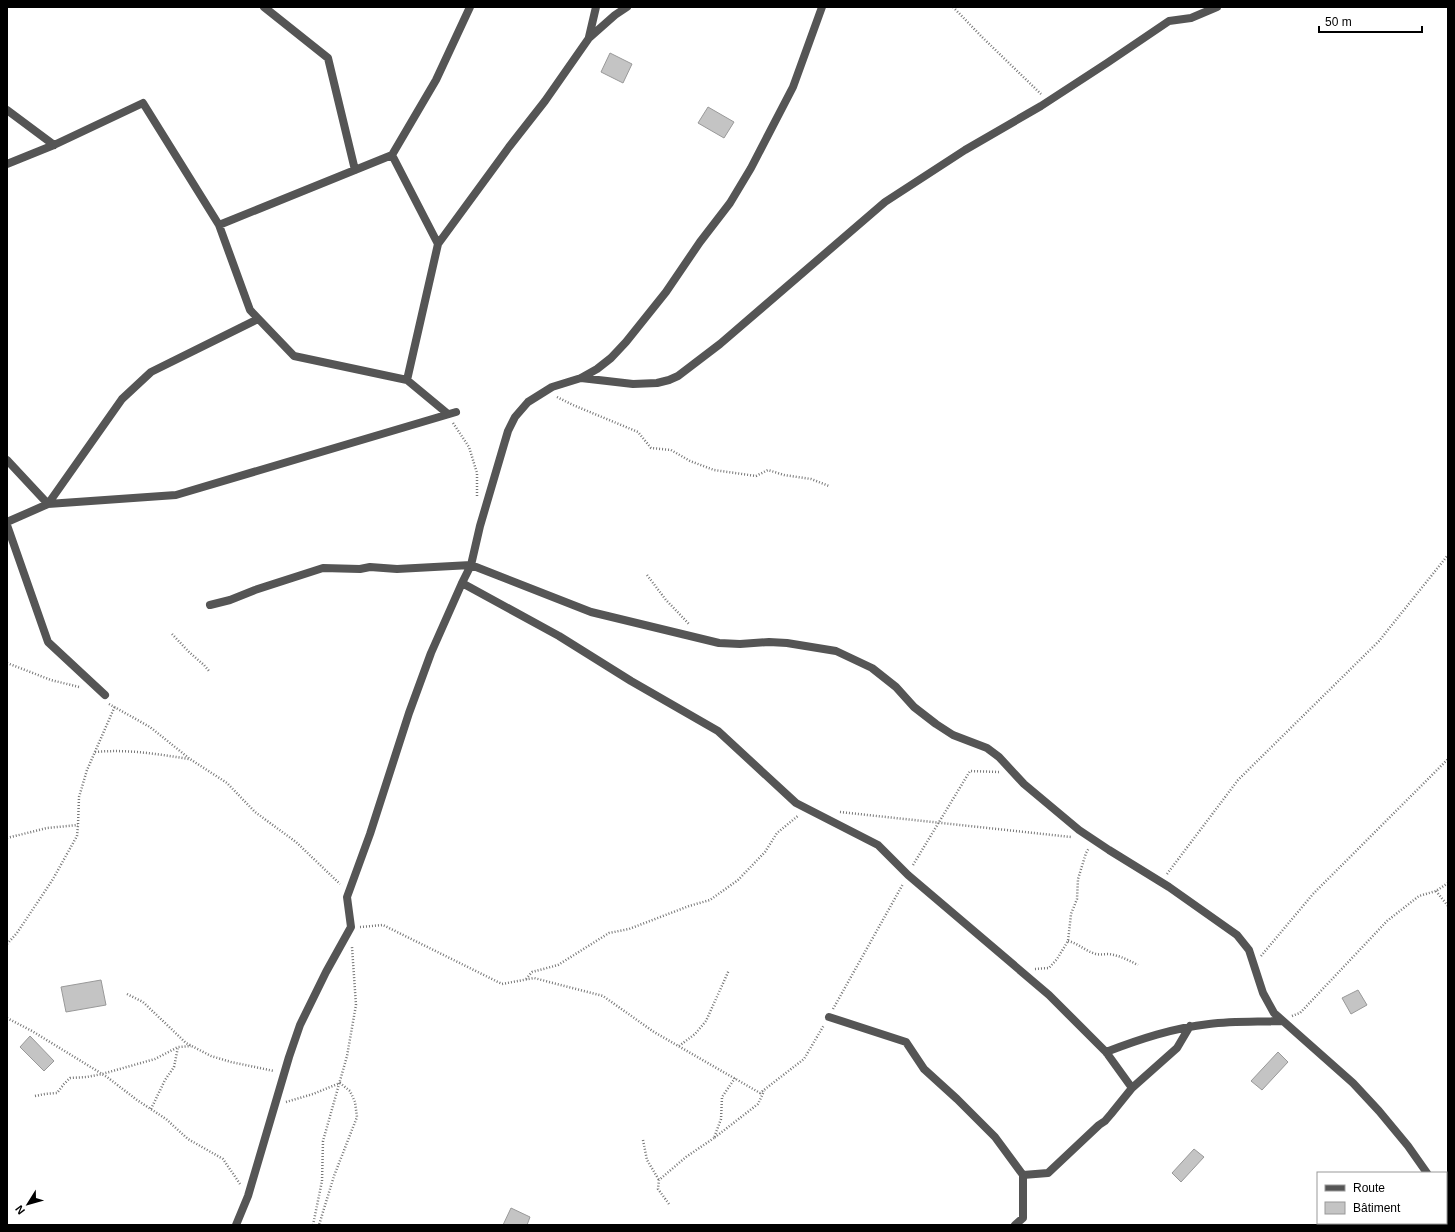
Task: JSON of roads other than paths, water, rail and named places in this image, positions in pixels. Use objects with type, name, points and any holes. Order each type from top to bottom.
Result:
[{"type":"street","points":[[264,7],[328,58],[355,170]]},
{"type":"street","points":[[219,225],[392,155],[436,80],[470,7]]},
{"type":"street","points":[[589,38],[596,7]]},
{"type":"street","points":[[407,380],[438,244],[509,147],[546,102],[589,38],[615,15],[627,7]]},
{"type":"street","points":[[236,1225],[248,1196],[284,1073],[300,1025],[326,972],[351,927],[347,897],[370,834],[409,713],[431,653],[471,565],[480,526],[508,431],[515,417],[528,402],[552,387],[581,378],[598,369],[626,342],[666,292],[700,242],[730,203],[793,87],[822,7]]},
{"type":"street","points":[[581,378],[633,384],[657,383],[678,376],[720,344],[885,202],[965,150],[1049,101],[1169,21],[1191,18],[1217,7]]},
{"type":"street","points":[[7,164],[143,103],[219,225],[250,310],[294,356],[407,380],[452,413],[176,495],[48,504],[7,524],[48,642],[105,699]]},
{"type":"street","points":[[7,110],[54,144]]},
{"type":"street","points":[[392,155],[438,244]]},
{"type":"street","points":[[48,504],[122,399],[151,372],[258,319]]},
{"type":"street","points":[[7,460],[48,504]]},
{"type":"street","points":[[210,605],[230,600],[255,590],[323,568],[370,567],[397,569],[471,565],[591,612],[719,643],[787,643],[836,651],[872,668],[896,687],[914,707],[953,735],[987,748],[1000,757],[1024,784],[1079,830],[1161,882],[1236,935],[1249,950],[1256,975],[1274,1013],[1353,1084],[1379,1110],[1408,1146],[1426,1172]]},
{"type":"street","points":[[462,583],[559,636],[631,681],[718,731],[796,803],[878,845],[908,875],[1049,995],[1106,1052],[1132,1088]]},
{"type":"street","points":[[829,1017],[906,1042],[924,1069],[995,1137],[1022,1175],[1023,1218],[1015,1225]]},
{"type":"street","points":[[1106,1052],[1143,1038],[1190,1026],[1231,1022],[1282,1021]]},
{"type":"street","points":[[1022,1175],[1048,1173],[1105,1121],[1132,1088],[1177,1048],[1190,1026]]}]
